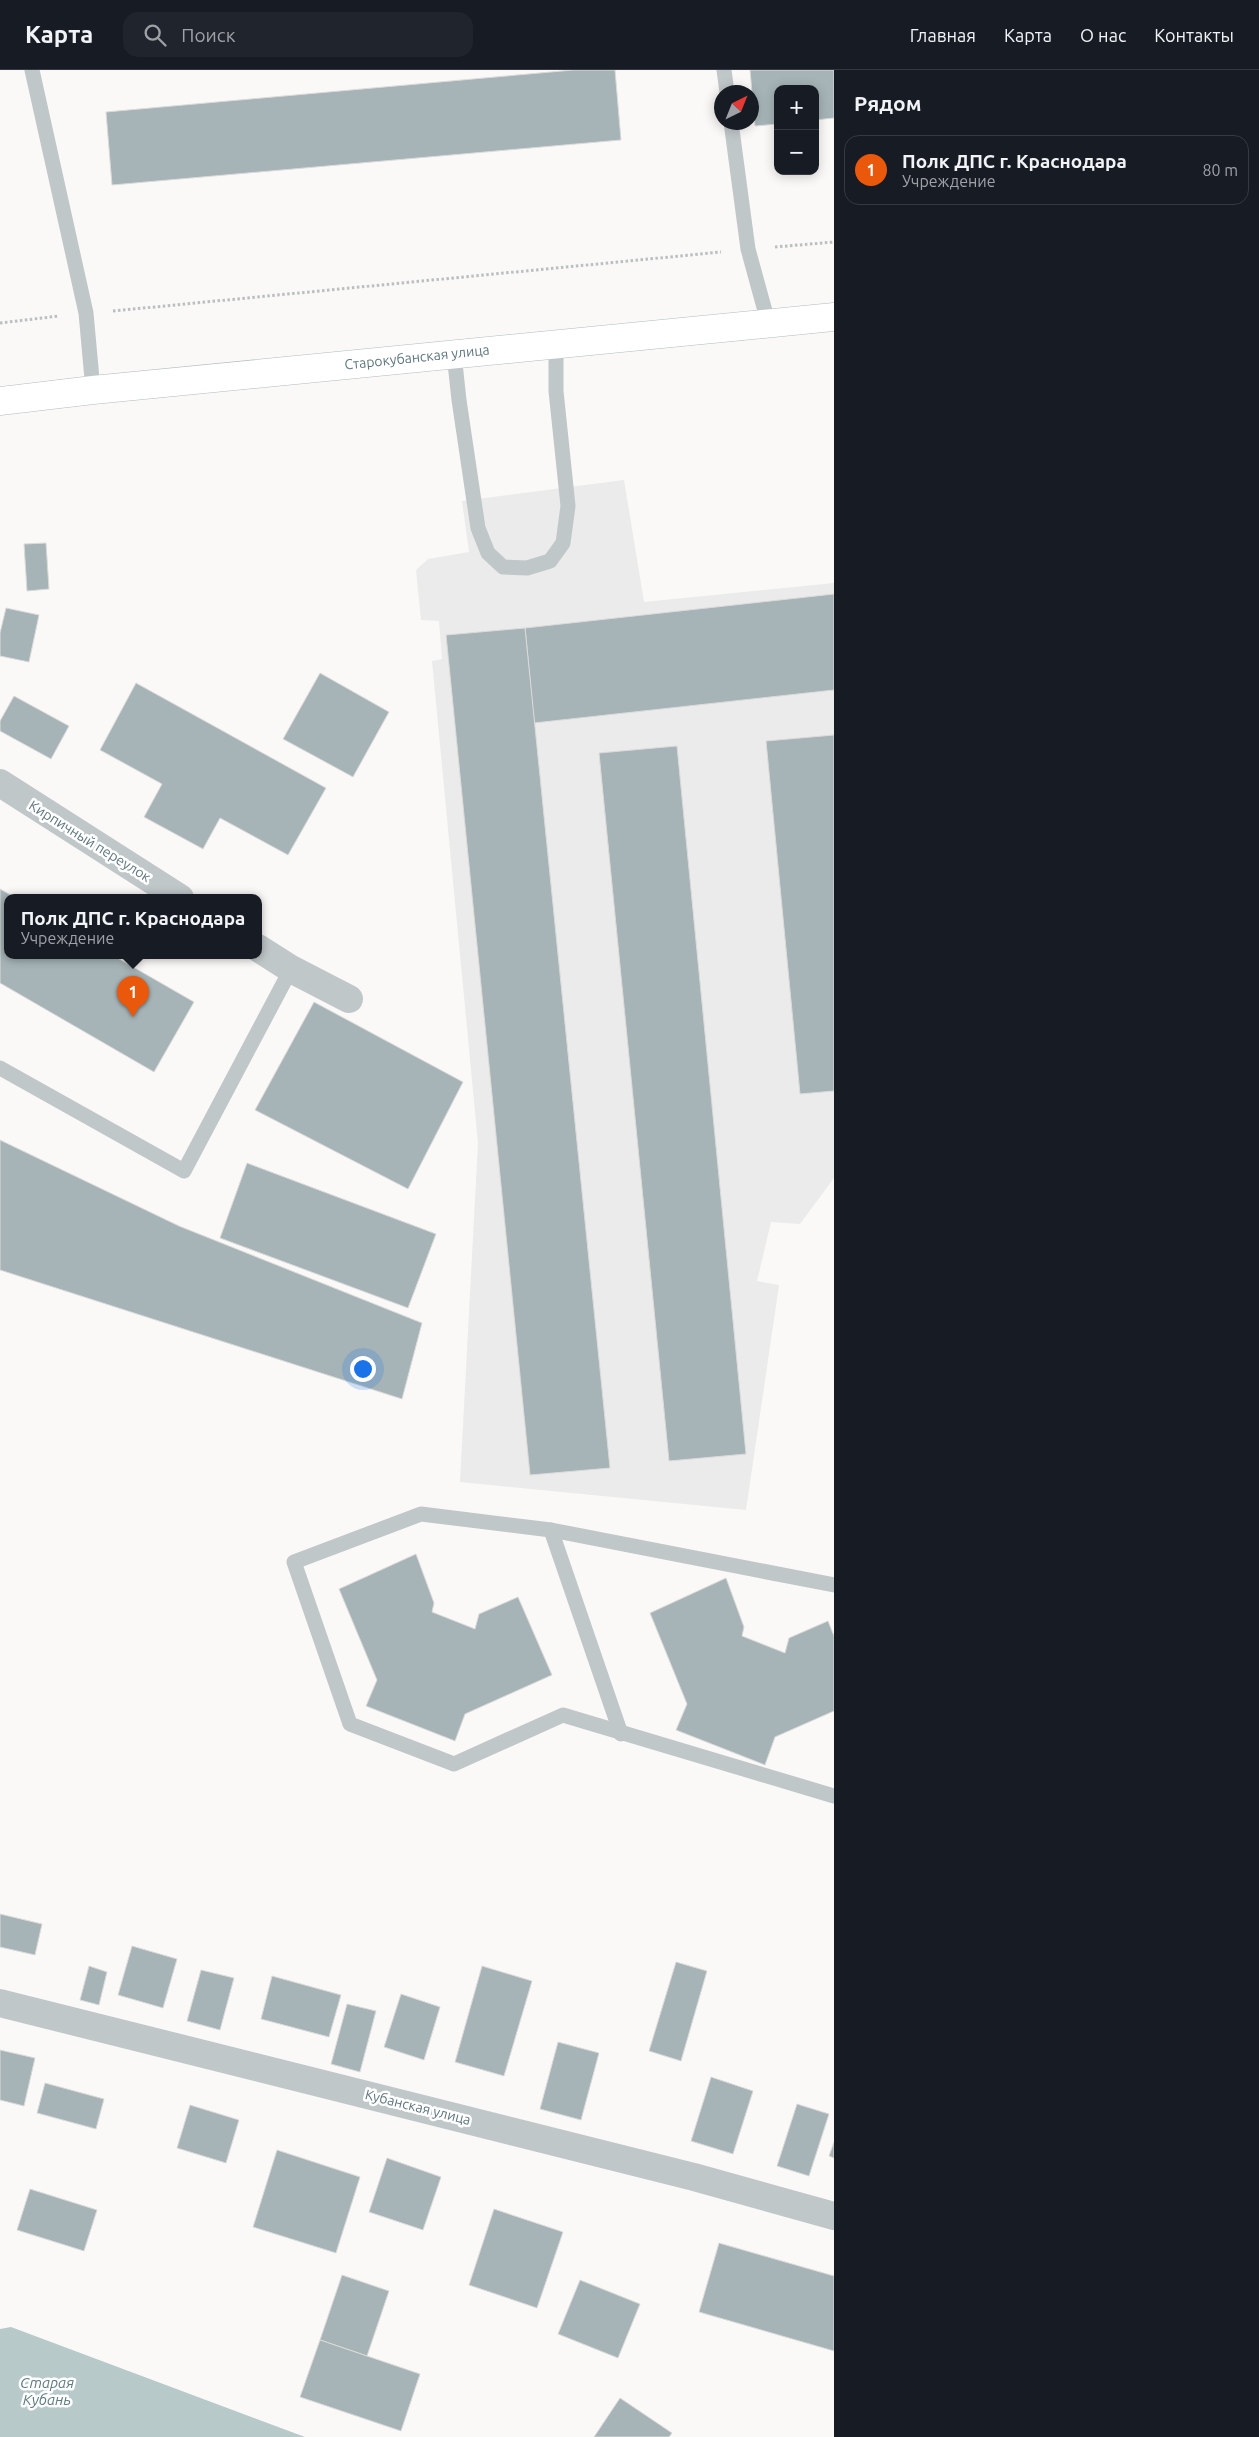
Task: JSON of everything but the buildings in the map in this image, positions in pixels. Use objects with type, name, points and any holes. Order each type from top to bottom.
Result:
[{"type":"street","name":"Старокубанская улица","points":[[0,401],[556,343],[834,317]]},
{"type":"street","name":"Кирпичный переулок","points":[[0,784],[174,894]]},
{"type":"street","points":[[262,951],[291,969],[349,999]]},
{"type":"street","name":"Кубанская улица","points":[[0,2002],[694,2177],[834,2216]]},
{"type":"lane","points":[[32,70],[86,313],[93,390]]},
{"type":"lane","points":[[724,70],[726,85]]},
{"type":"lane","points":[[732,130],[748,249],[768,322]]},
{"type":"lane","points":[[454,354],[478,528],[488,553],[502,567],[527,568],[550,561],[563,543],[568,506],[556,391],[556,343]]},
{"type":"lane","points":[[0,1068],[184,1171],[291,969]]},
{"type":"lane","points":[[834,1585],[551,1530],[420,1514],[294,1562],[350,1724],[454,1764],[563,1715],[621,1734],[834,1796]]},
{"type":"lane","points":[[551,1530],[621,1734]]},
{"type":"path","points":[[0,323],[86,313],[834,242]]},
{"type":"shaded area","points":[[624,480],[644,602],[834,583],[834,1178],[800,1224],[771,1222],[757,1281],[779,1285],[746,1510],[460,1482],[478,1143],[432,661],[442,659],[439,621],[421,620],[416,570],[428,559],[469,552],[462,501]]},
{"type":"water","name":"Старая Кубань","points":[[11,2327],[305,2437],[0,2437],[0,2329]]},
{"type":"place","name":"Полк ДПС г. Краснодара","points":[[133,1017]]}]
